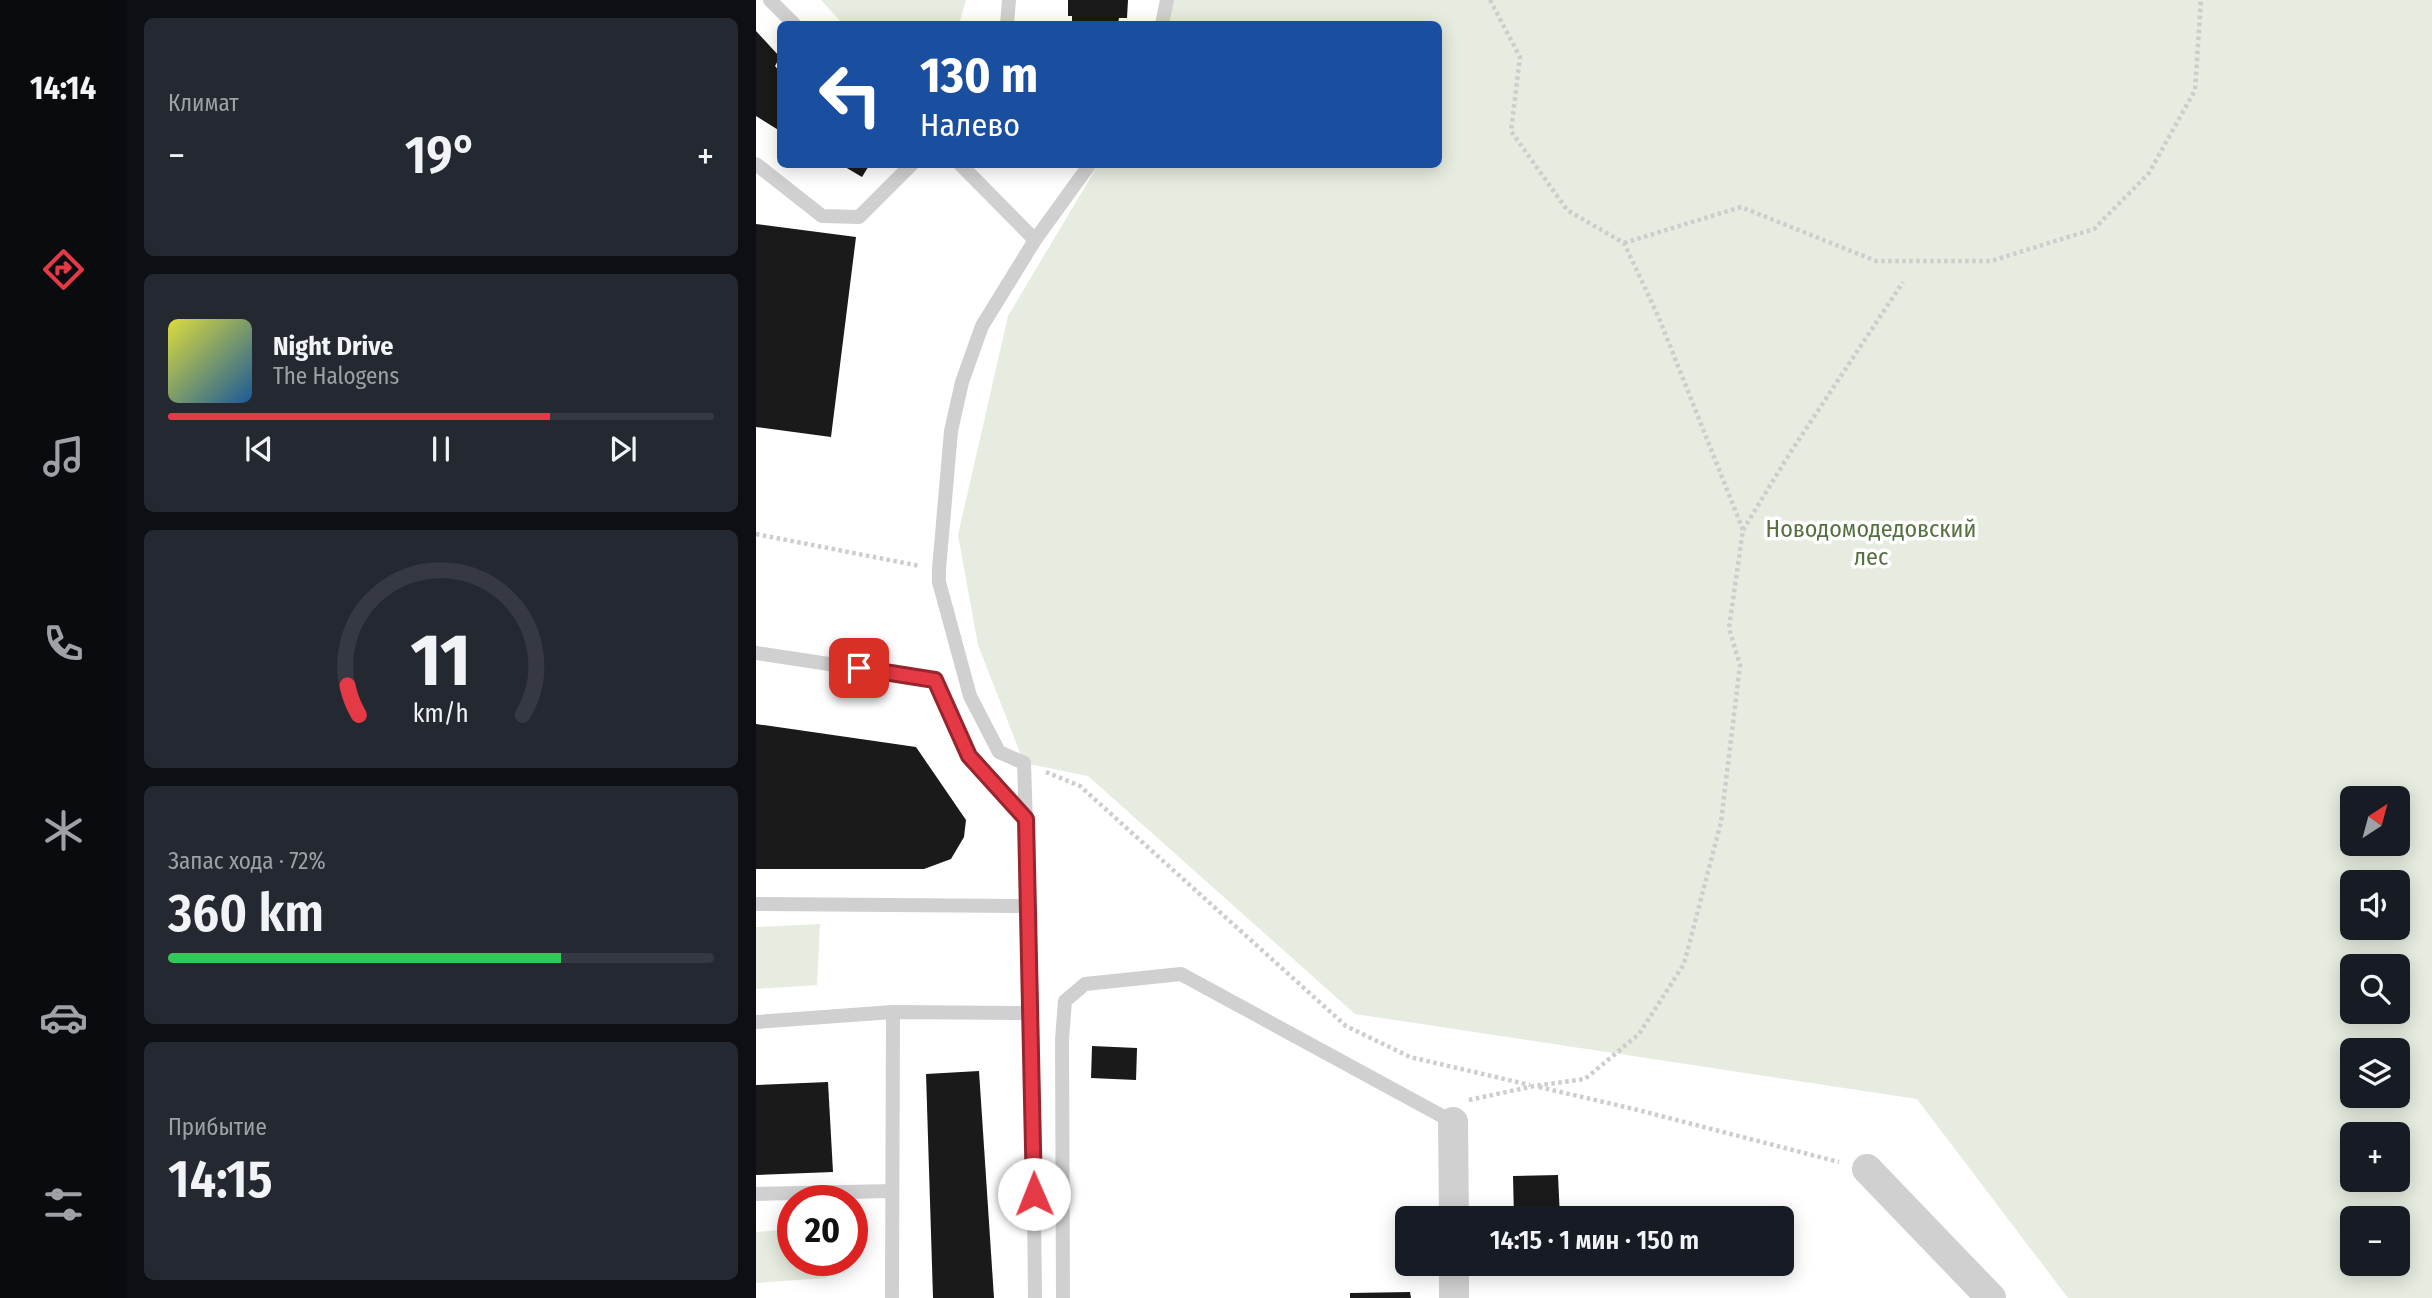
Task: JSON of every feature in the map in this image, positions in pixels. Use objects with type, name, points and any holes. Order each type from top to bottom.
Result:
[{"type":"street","points":[[1453,1122],[1454,1206]]},
{"type":"street","points":[[1867,1169],[1991,1298]]},
{"type":"street","points":[[1454,1276],[1454,1298]]},
{"type":"lane","points":[[771,0],[790,21]]},
{"type":"lane","points":[[1007,21],[1009,0]]},
{"type":"lane","points":[[1163,21],[1167,0]]},
{"type":"lane","points":[[756,164],[822,216],[859,217],[908,168]]},
{"type":"lane","points":[[964,168],[1035,240]]},
{"type":"lane","points":[[1035,1298],[1032,1013],[1024,763],[999,752],[970,696],[939,582],[939,569],[951,431],[962,382],[982,326],[1035,240],[1087,168]]},
{"type":"lane","points":[[756,653],[935,680],[969,756],[1026,819]]},
{"type":"lane","points":[[756,904],[1028,906]]},
{"type":"lane","points":[[1063,1298],[1062,1039],[1065,1001],[1085,984],[1181,974],[1453,1122]]},
{"type":"lane","points":[[756,1022],[892,1012],[1032,1013]]},
{"type":"lane","points":[[892,1012],[892,1298]]},
{"type":"lane","points":[[756,1194],[892,1191]]},
{"type":"path","points":[[1490,0],[1520,57],[1511,131],[1567,210],[1624,243],[1659,318],[1744,530]]},
{"type":"path","points":[[1624,243],[1741,207],[1876,261],[1991,261],[2094,229],[2149,173],[2195,90],[2201,0]]},
{"type":"path","points":[[1453,1122],[1468,1100],[1534,1086],[1585,1079],[1639,1034],[1684,964],[1721,822],[1740,665],[1729,628],[1744,530],[1790,453],[1903,282]]},
{"type":"path","points":[[756,534],[939,569]]},
{"type":"path","points":[[1024,763],[1080,786],[1346,1026],[1410,1057],[1633,1109],[1867,1169]]},
{"type":"green space","points":[[821,0],[966,0],[960,21],[840,21]]},
{"type":"green space","name":"Новодомодедовский лес","points":[[1164,0],[2432,0],[2432,1298],[2068,1298],[1917,1099],[1355,1014],[1088,776],[1024,763],[978,645],[958,535],[1008,316],[1096,168],[1442,168],[1442,21],[1162,21]]},
{"type":"green space","points":[[820,924],[817,985],[756,989],[756,927]]},
{"type":"green space","points":[[777,1230],[777,1276],[827,1278],[756,1283],[756,1232]]},
{"type":"building","points":[[1068,0],[1128,0],[1127,18],[1119,18],[1118,21],[1072,21],[1072,16],[1068,16]]},
{"type":"building","points":[[756,31],[777,54],[777,129],[756,116]]},
{"type":"building","points":[[847,168],[868,168],[862,177]]},
{"type":"building","points":[[756,224],[856,237],[831,437],[756,427]]},
{"type":"building","points":[[756,724],[916,747],[966,820],[964,837],[951,859],[924,869],[756,869]]},
{"type":"building","points":[[1092,1046],[1137,1048],[1136,1080],[1091,1078]]},
{"type":"building","points":[[979,1071],[994,1298],[933,1298],[926,1074]]},
{"type":"building","points":[[828,1082],[833,1172],[756,1175],[756,1085]]},
{"type":"building","points":[[1558,1175],[1559,1206],[1514,1206],[1513,1176]]},
{"type":"building","points":[[1410,1292],[1411,1298],[1350,1298],[1350,1293]]},
{"type":"route","points":[[859,668],[935,680],[969,756],[1026,819],[1034,1194]]}]
